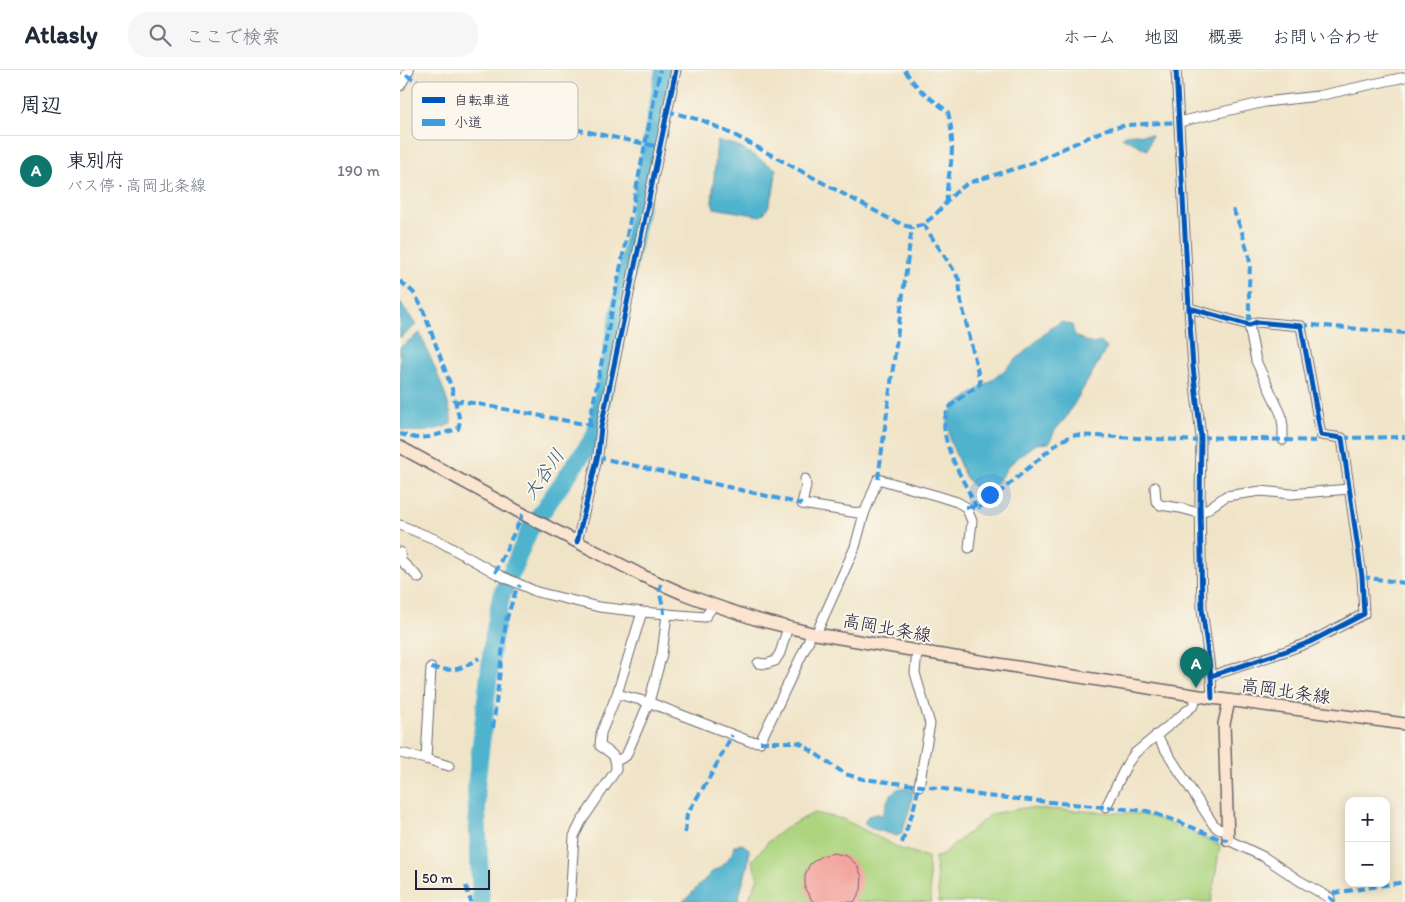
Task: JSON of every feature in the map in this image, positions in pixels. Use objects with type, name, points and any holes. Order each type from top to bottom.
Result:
[{"type":"main road","name":"高岡北条線","points":[[400,447],[643,576],[714,606],[755,619],[813,633],[917,651],[1229,701],[1405,724]]},
{"type":"main road","points":[[1228,835],[1224,724],[1229,701]]},
{"type":"street","points":[[400,86],[409,70]]},
{"type":"street","points":[[577,542],[598,455],[601,428],[676,70]]},
{"type":"street","points":[[1176,70],[1188,308],[1201,437],[1202,609],[1212,698]]},
{"type":"street","points":[[1179,122],[1265,102],[1318,96],[1405,77]]},
{"type":"street","points":[[1188,308],[1249,325],[1257,322],[1301,326],[1322,435],[1342,438],[1362,577],[1364,614],[1302,645],[1211,676]]},
{"type":"street","points":[[1249,325],[1256,361],[1281,414],[1284,427],[1283,440]]},
{"type":"street","points":[[805,479],[806,486],[802,504],[864,514]]},
{"type":"street","points":[[617,694],[649,702],[735,736],[760,742],[855,547],[864,514],[878,479],[938,496],[966,507],[972,521],[969,548]]},
{"type":"street","points":[[1155,487],[1156,502],[1160,505],[1195,512],[1206,510],[1226,496],[1261,491],[1291,494],[1349,490]]},
{"type":"street","points":[[400,525],[437,540],[499,575],[537,592],[600,607],[667,614],[705,616],[714,606]]},
{"type":"street","points":[[400,552],[401,561],[419,578]]},
{"type":"street","points":[[570,902],[574,836],[581,822],[616,770],[614,755],[600,746],[601,733],[617,694],[642,612]]},
{"type":"street","points":[[616,761],[626,756],[649,702],[662,654],[667,614]]},
{"type":"street","points":[[758,663],[766,664],[775,661],[780,653],[788,627]]},
{"type":"street","points":[[917,651],[915,673],[930,724],[919,786]]},
{"type":"street","points":[[426,759],[431,668]]},
{"type":"street","points":[[1106,806],[1127,764],[1135,753],[1194,705],[1196,695]]},
{"type":"street","points":[[1156,735],[1218,829],[1330,898],[1330,902]]},
{"type":"street","points":[[400,753],[449,766]]},
{"type":"green space","points":[[1024,808],[1140,814],[1160,819],[1220,845],[1211,902],[939,902],[935,857],[939,857],[991,814]]},
{"type":"green space","points":[[814,813],[843,819],[901,849],[928,857],[931,902],[747,902],[758,878],[752,861],[769,841],[787,827]]},
{"type":"water","points":[[1132,134],[1152,135],[1147,150],[1122,137]]},
{"type":"water","points":[[717,141],[736,145],[776,169],[771,201],[761,216],[714,208],[712,203]]},
{"type":"water","points":[[400,302],[416,325],[400,338]]},
{"type":"water","points":[[1061,322],[1072,325],[1075,336],[1092,344],[1101,342],[1107,348],[1065,419],[1055,430],[1049,443],[1035,444],[1008,466],[994,486],[982,497],[965,476],[950,441],[948,421],[953,407],[1000,374],[1051,328]]},
{"type":"water","points":[[420,333],[444,392],[451,416],[451,424],[432,430],[413,431],[400,429],[400,347]]},
{"type":"water","points":[[901,788],[913,791],[910,808],[901,834],[897,836],[864,824],[868,816],[883,815],[887,802],[893,792]]},
{"type":"water","points":[[742,844],[749,849],[749,856],[738,902],[682,902],[712,872],[723,865],[732,854],[734,846]]},
{"type":"building","points":[[834,853],[847,856],[857,865],[862,877],[861,890],[854,902],[813,902],[805,889],[807,870],[810,864],[821,856]]},
{"type":"waterway","name":"大谷川","points":[[481,902],[476,787],[493,640],[501,597],[530,529],[595,436],[664,70]]},
{"type":"marked path","points":[[589,425],[660,70]]},
{"type":"marked path","points":[[905,70],[919,89],[948,112],[952,150],[947,202]]},
{"type":"marked path","points":[[406,75],[418,82]]},
{"type":"marked path","points":[[667,111],[704,121],[738,137],[888,218],[912,227],[922,225],[934,216],[955,193],[968,183],[1027,165],[1107,129],[1128,125],[1179,122]]},
{"type":"marked path","points":[[578,130],[660,147]]},
{"type":"marked path","points":[[1233,209],[1249,256],[1249,325]]},
{"type":"marked path","points":[[923,224],[959,280],[961,301],[980,381],[980,384],[949,408],[944,423],[948,447],[976,507]]},
{"type":"marked path","points":[[878,479],[912,227]]},
{"type":"marked path","points":[[400,281],[413,292],[422,307],[452,389],[460,421],[458,429],[429,437],[416,438],[400,434]]},
{"type":"marked path","points":[[1301,326],[1312,325],[1405,333]]},
{"type":"marked path","points":[[455,402],[462,401],[594,426]]},
{"type":"marked path","points":[[966,507],[979,507],[986,504],[1060,441],[1075,435],[1201,441]]},
{"type":"marked path","points":[[1201,437],[1316,441]]},
{"type":"marked path","points":[[1342,438],[1405,437]]},
{"type":"marked path","points":[[597,457],[802,504]]},
{"type":"marked path","points":[[495,573],[523,514]]},
{"type":"marked path","points":[[1362,577],[1405,583]]},
{"type":"marked path","points":[[661,584],[660,591],[664,614]]},
{"type":"marked path","points":[[493,728],[506,621],[515,593],[520,585]]},
{"type":"marked path","points":[[431,668],[456,669],[479,658]]},
{"type":"marked path","points":[[685,833],[687,814],[711,775],[732,735]]},
{"type":"marked path","points":[[760,742],[800,743],[845,774],[863,779],[986,796],[1147,811],[1220,839],[1228,840]]},
{"type":"marked path","points":[[902,843],[919,786]]},
{"type":"marked path","points":[[1335,902],[1330,898],[1334,893],[1405,882]]},
{"type":"marked path","points":[[466,886],[471,902]]},
{"type":"cycle path","points":[[577,542],[598,455],[601,427],[676,70]]},
{"type":"cycle path","points":[[1176,70],[1193,367],[1201,437],[1202,609],[1212,698]]},
{"type":"cycle path","points":[[1189,308],[1249,325],[1257,322],[1301,326],[1321,435],[1342,438],[1362,577],[1364,614],[1310,642],[1211,676]]},
{"type":"place","name":"東別府","points":[[1196,688]]}]
